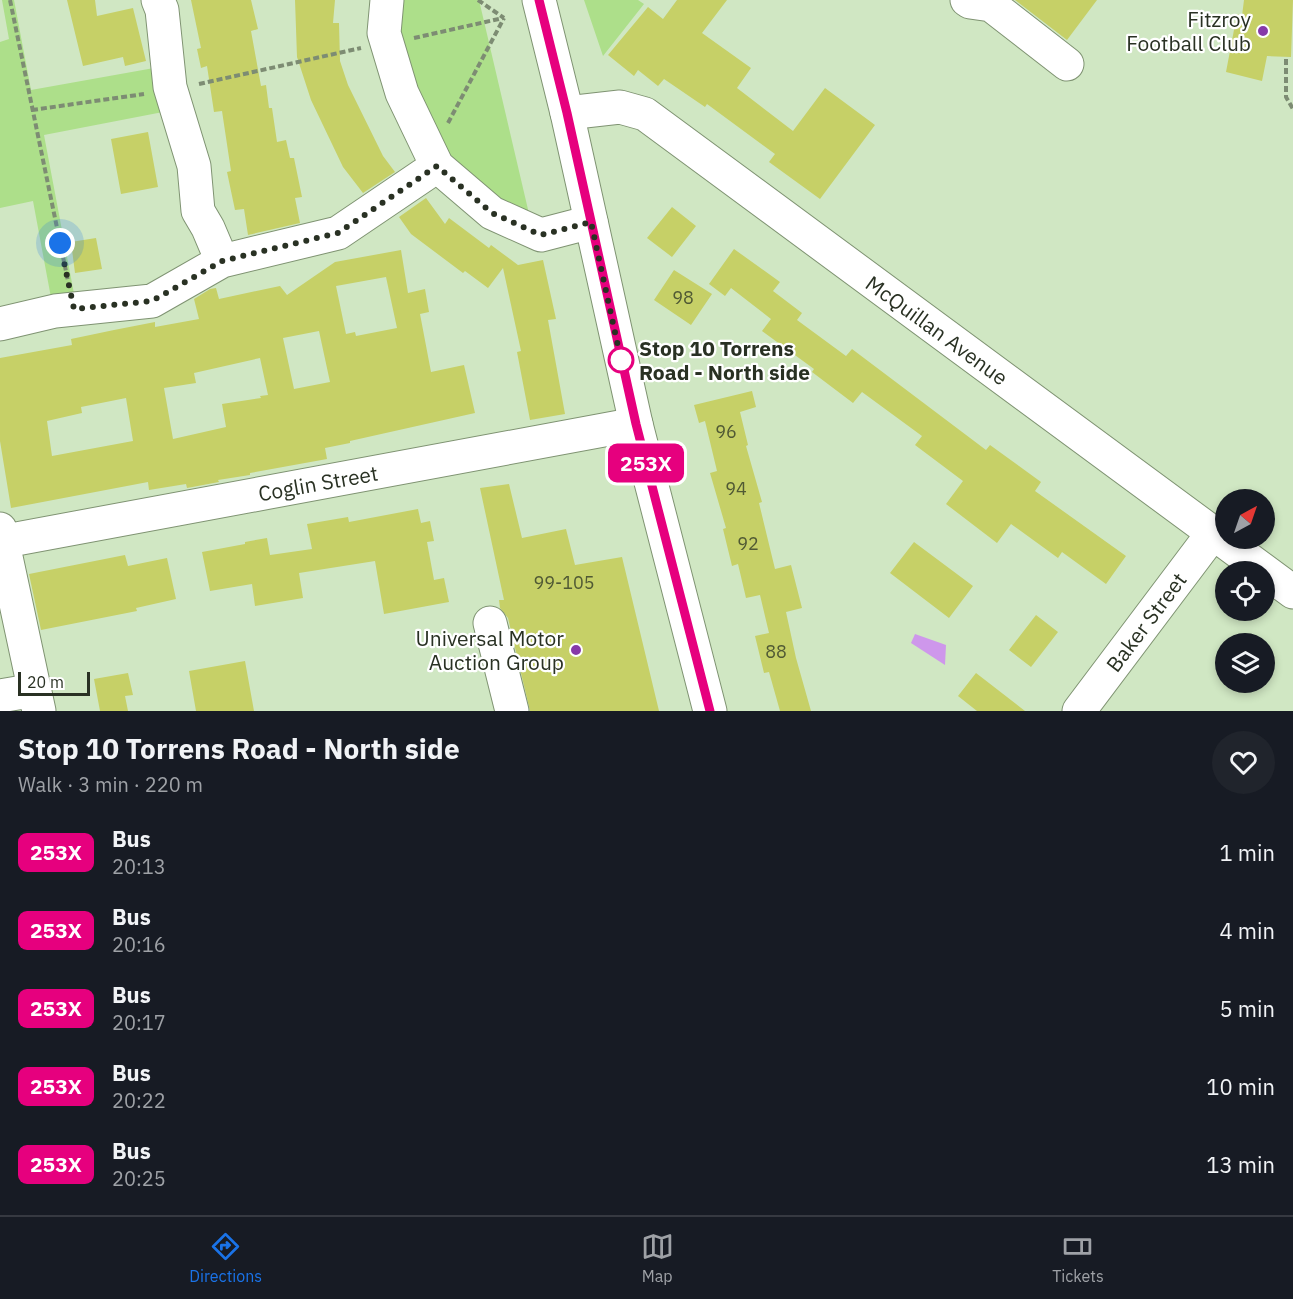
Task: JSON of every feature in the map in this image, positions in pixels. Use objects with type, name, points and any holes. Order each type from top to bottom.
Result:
[{"type":"street","points":[[158,0],[162,10],[171,90],[194,166],[198,211],[222,261]]},
{"type":"street","points":[[387,0],[384,33],[402,93],[437,166],[492,213],[541,235],[591,222]]},
{"type":"street","points":[[539,0],[567,113],[636,424],[710,711]]},
{"type":"street","points":[[984,2],[1067,64]]},
{"type":"street","name":"McQuillan Avenue","points":[[567,113],[620,107],[645,114],[1293,592]]},
{"type":"street","points":[[0,324],[56,311],[152,301],[222,261],[338,233],[437,166]]},
{"type":"street","name":"Coglin Street","points":[[1,537],[636,424]]},
{"type":"street","name":"Baker Street","points":[[1079,711],[1213,533]]},
{"type":"street","points":[[0,696],[37,700],[1,537]]},
{"type":"street","points":[[490,624],[512,711]]},
{"type":"path","points":[[10,0],[74,309]]},
{"type":"path","points":[[478,0],[504,18]]},
{"type":"path","points":[[408,39],[504,18]]},
{"type":"path","points":[[444,132],[504,18]]},
{"type":"path","points":[[32,110],[171,90],[368,47]]},
{"type":"path","points":[[1286,59],[1286,97],[1293,109]]},
{"type":"green space","points":[[2,0],[14,0],[31,90],[154,68],[163,112],[44,135],[75,299],[52,303],[33,201],[0,208],[0,42],[9,39]]},
{"type":"green space","points":[[395,0],[479,0],[530,218],[513,212],[455,162],[431,132],[400,57]]},
{"type":"green space","points":[[584,0],[638,0],[644,4],[603,56]]},
{"type":"shaded area","points":[[915,634],[946,645],[945,665],[911,643]]},
{"type":"building","points":[[67,0],[95,0],[97,16],[133,8],[146,61],[125,66],[123,57],[83,66]]},
{"type":"building","points":[[191,0],[251,0],[258,29],[251,31],[261,86],[266,85],[277,142],[286,140],[290,158],[294,158],[302,197],[295,198],[300,223],[248,235],[244,209],[235,210],[227,172],[231,171],[222,111],[214,112],[207,66],[201,68],[197,49],[201,48]]},
{"type":"building","points":[[295,0],[335,0],[333,23],[339,23],[340,61],[348,85],[383,156],[395,172],[363,193],[343,167],[311,100],[297,57]]},
{"type":"building","points":[[677,0],[727,0],[702,33],[751,68],[737,88],[793,131],[825,88],[875,125],[820,199],[769,162],[775,154],[707,104],[705,107],[664,79],[658,86],[638,70],[634,76],[608,55],[648,7],[663,19]]},
{"type":"building","points":[[1015,0],[1097,0],[1067,40]]},
{"type":"building","name":"Fitzroy Football Club","points":[[1244,0],[1293,0],[1291,57],[1267,56],[1262,81],[1226,72],[1237,14],[1242,16]]},
{"type":"building","points":[[148,132],[158,187],[121,194],[111,139]]},
{"type":"building","points":[[426,198],[445,224],[449,218],[489,248],[491,245],[518,265],[543,260],[556,319],[548,320],[565,414],[530,420],[517,352],[521,351],[503,268],[488,288],[465,271],[463,273],[411,234],[399,217]]},
{"type":"building","points":[[672,207],[696,226],[672,257],[647,238]]},
{"type":"building","points":[[96,238],[102,269],[75,273],[71,242]]},
{"type":"building","points":[[734,249],[780,282],[773,291],[802,313],[797,320],[846,356],[852,349],[986,450],[990,445],[1041,482],[1035,491],[1126,556],[1106,584],[1062,552],[1058,558],[1011,524],[997,543],[946,504],[963,481],[915,445],[922,436],[862,392],[853,403],[812,372],[814,369],[762,331],[771,319],[731,288],[725,296],[709,284]]},
{"type":"building","points":[[401,250],[408,293],[425,289],[429,312],[420,314],[431,372],[464,365],[475,413],[325,448],[327,459],[250,473],[250,475],[218,480],[219,482],[187,488],[186,484],[149,490],[148,482],[11,508],[0,441],[0,358],[72,345],[71,339],[114,330],[155,322],[155,327],[199,319],[194,299],[210,289],[216,288],[219,299],[280,286],[287,295],[335,262]],"holes":[[[386,277],[397,328],[356,336],[355,332],[346,334],[336,286]],[[319,331],[330,382],[294,389],[283,338]],[[260,358],[268,395],[222,404],[226,427],[173,439],[164,388],[196,383],[194,373]],[[126,398],[133,441],[52,456],[47,421],[82,413],[81,407]]]},
{"type":"building","points":[[674,270],[712,294],[691,325],[654,300]]},
{"type":"building","points":[[752,391],[756,407],[740,412],[748,445],[746,446],[762,502],[759,503],[775,569],[791,565],[802,608],[786,612],[811,711],[780,711],[769,672],[764,673],[755,636],[769,633],[760,595],[746,598],[738,564],[732,566],[723,529],[726,528],[710,473],[717,471],[705,421],[699,423],[694,405]]},
{"type":"building","points":[[509,484],[522,538],[566,529],[575,565],[622,557],[659,711],[530,711],[508,618],[500,608],[499,600],[504,600],[480,488]]},
{"type":"building","points":[[418,509],[421,523],[430,521],[434,541],[427,542],[434,580],[444,578],[449,602],[384,614],[375,561],[299,573],[303,598],[255,606],[252,584],[210,591],[202,552],[267,538],[270,555],[312,549],[307,524],[348,517],[349,522]]},
{"type":"building","points":[[914,542],[973,586],[949,618],[890,573]]},
{"type":"building","points":[[125,555],[128,566],[167,558],[176,599],[136,608],[137,611],[41,630],[29,574]]},
{"type":"building","points":[[1036,615],[1058,632],[1031,667],[1009,650]]},
{"type":"building","points":[[245,661],[254,711],[196,711],[189,671]]},
{"type":"building","points":[[128,673],[133,695],[125,696],[128,711],[100,711],[94,679]]},
{"type":"building","points":[[976,673],[1025,711],[977,711],[958,696]]},
{"type":"bus line","name":"253X","points":[[539,0],[567,113],[636,424],[710,711]]},
{"type":"place","name":"Fitzroy Football Club","points":[[1263,31]]},
{"type":"place","name":"Stop 10 Torrens Road - North side","points":[[621,360]]},
{"type":"place","name":"Universal Motor Auction Group","points":[[576,650]]},
{"type":"route","points":[[60,243],[74,309],[152,301],[222,261],[338,233],[437,166],[492,213],[541,235],[591,222],[621,360]]}]
